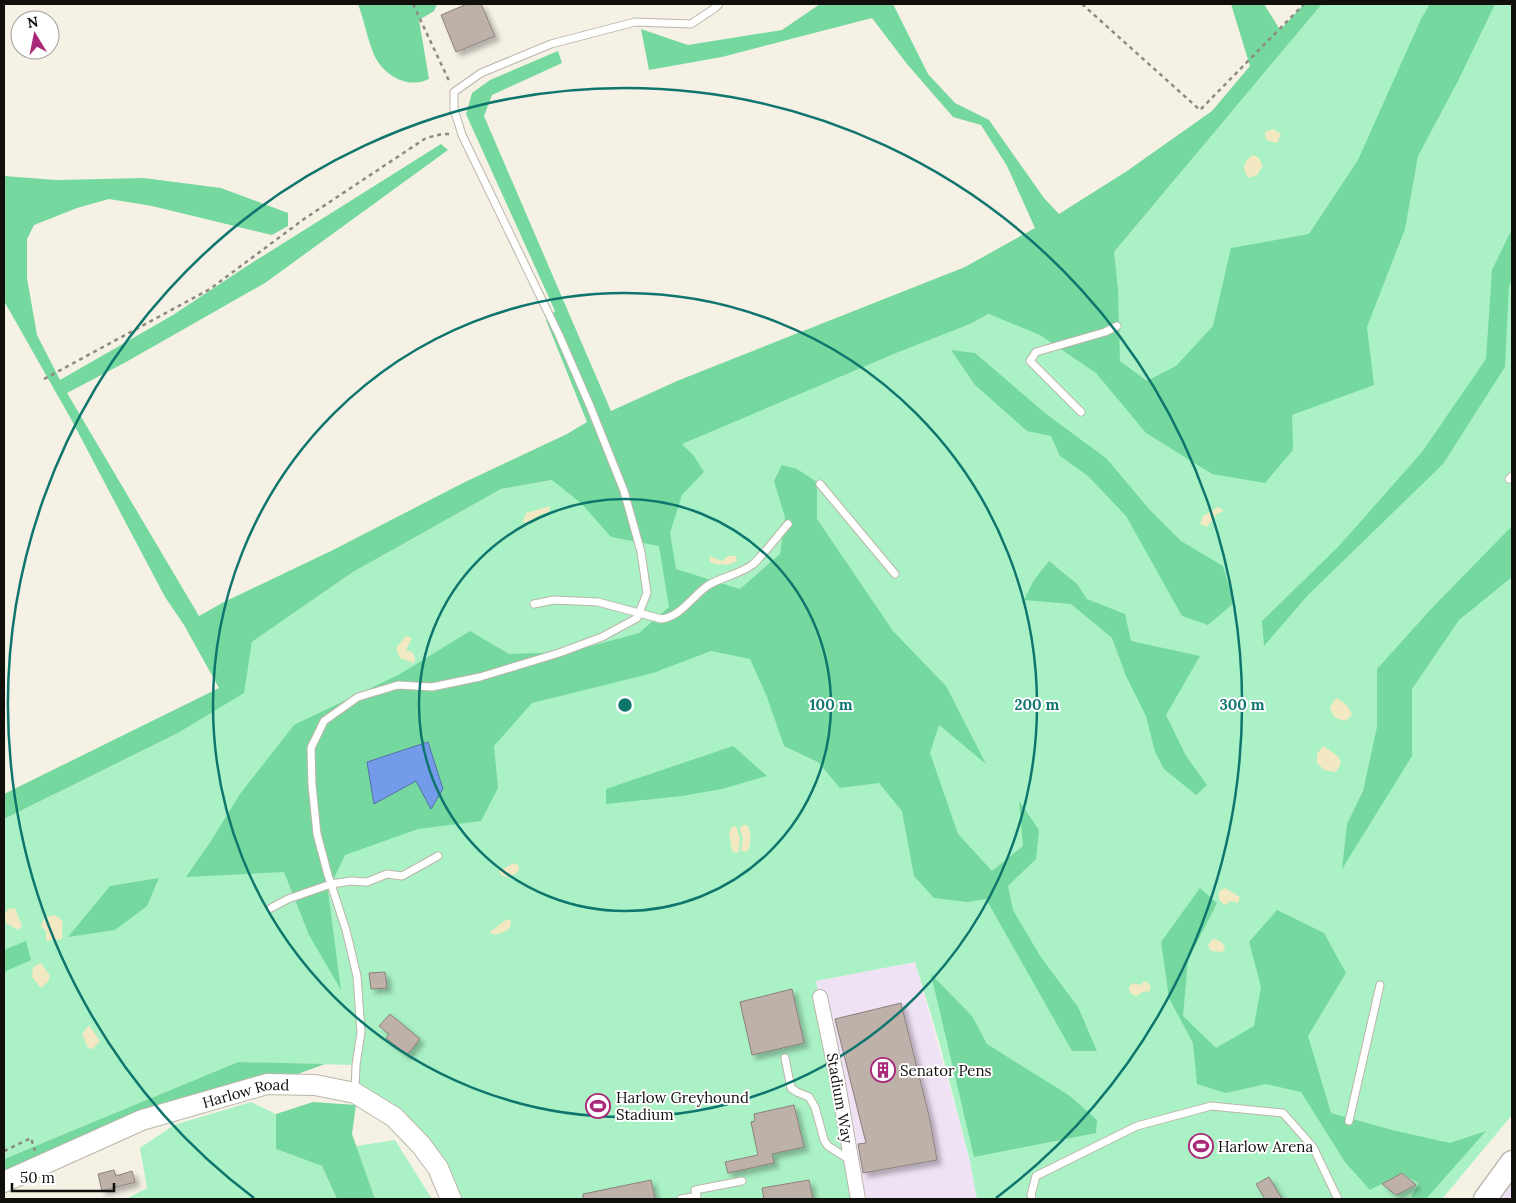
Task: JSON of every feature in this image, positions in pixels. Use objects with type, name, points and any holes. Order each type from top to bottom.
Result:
[{"type":"main road","points":[[1485,1199],[1512,1162]]},
{"type":"street","name":"Stadium Way","points":[[820,997],[837,1078],[858,1199]]},
{"type":"street","name":"Harlow Road","points":[[4,1182],[142,1120],[267,1084],[315,1085],[355,1092],[406,1127],[438,1168],[451,1199]]},
{"type":"lane","points":[[355,1092],[356,1065],[361,1032],[357,976],[346,930],[317,834],[312,785],[311,748],[324,721],[358,697],[398,685],[432,687],[480,677],[602,638],[637,618],[647,593],[641,552],[624,491],[559,335],[513,236],[462,134],[454,109],[454,92],[481,73],[551,44],[635,22],[690,24],[716,8],[718,4]]},
{"type":"lane","points":[[1081,412],[1030,361],[1036,352],[1105,332],[1117,326]]},
{"type":"lane","points":[[820,484],[895,574]]},
{"type":"lane","points":[[534,604],[554,600],[598,602],[661,619],[667,618],[676,614],[706,587],[720,578],[730,576],[753,564],[788,524]]},
{"type":"lane","points":[[271,908],[288,899],[331,884],[351,881],[367,882],[387,874],[402,876],[438,856]]},
{"type":"lane","points":[[1349,1121],[1380,985]]},
{"type":"lane","points":[[785,1058],[791,1088],[809,1097],[815,1107],[824,1140],[828,1146],[851,1160]]},
{"type":"lane","points":[[1032,1199],[1031,1195],[1036,1176],[1137,1126],[1212,1106],[1283,1113],[1313,1147],[1338,1199]]},
{"type":"lane","points":[[681,1199],[697,1196],[695,1190],[742,1181]]},
{"type":"path","points":[[413,4],[454,92]]},
{"type":"path","points":[[1082,4],[1200,110],[1304,4]]},
{"type":"path","points":[[44,379],[210,289],[304,219],[426,138],[442,134],[462,134]]},
{"type":"path","points":[[4,1151],[31,1138],[40,1167]]},
{"type":"shaded area","points":[[915,962],[970,1161],[977,1199],[858,1199],[816,981]]},
{"type":"shaded area","points":[[1512,1173],[1512,1199],[1493,1199]]},
{"type":"green space","points":[[358,4],[437,4],[434,11],[419,20],[429,79],[412,83],[404,81],[388,73],[382,67],[373,52]]},
{"type":"green space","points":[[820,4],[893,4],[928,74],[955,103],[989,120],[1044,198],[1059,214],[1127,171],[1212,111],[1250,66],[1231,4],[1264,4],[1280,30],[1304,4],[1322,4],[1114,252],[1118,289],[1120,361],[1147,381],[1176,366],[1213,326],[1231,248],[1309,234],[1358,160],[1421,19],[1430,4],[1495,4],[1459,79],[1418,156],[1405,229],[1367,327],[1374,385],[1292,415],[1293,450],[1265,483],[1212,474],[1146,433],[1096,373],[1040,335],[989,314],[970,324],[896,353],[682,444],[694,456],[704,472],[682,495],[670,533],[676,569],[740,589],[780,554],[785,517],[774,481],[782,465],[797,469],[817,482],[817,519],[893,631],[946,686],[986,764],[939,725],[930,753],[958,834],[992,871],[1023,846],[1019,801],[1039,830],[1036,859],[1008,886],[1013,910],[1040,956],[1078,1007],[1097,1051],[1072,1051],[986,899],[967,902],[934,898],[914,876],[902,811],[879,783],[840,788],[818,762],[784,746],[767,697],[750,659],[711,651],[653,673],[532,703],[494,746],[498,788],[481,821],[418,829],[345,855],[328,891],[341,990],[309,935],[284,872],[186,877],[240,794],[294,725],[400,674],[470,631],[509,654],[569,652],[639,633],[669,607],[659,546],[611,537],[582,504],[552,480],[501,489],[353,572],[252,642],[244,693],[178,733],[4,819],[4,794],[219,688],[184,625],[165,597],[71,419],[4,301],[4,176],[56,180],[144,178],[221,188],[288,213],[288,226],[272,235],[152,206],[109,199],[77,208],[34,225],[27,239],[27,278],[37,335],[60,380],[173,315],[247,266],[441,144],[448,150],[265,283],[126,362],[67,393],[199,616],[463,483],[567,434],[587,422],[546,320],[555,311],[466,114],[472,93],[490,80],[558,51],[562,63],[492,95],[484,116],[611,411],[677,381],[965,267],[1035,228],[1007,166],[981,125],[953,117],[907,64],[872,18],[722,57],[649,70],[641,29],[688,45],[782,30]]},
{"type":"green space","points":[[1322,4],[1512,4],[1512,1115],[1442,1199],[977,1199],[970,1161],[938,1038],[915,962],[816,981],[858,1199],[451,1199],[438,1168],[355,1093],[356,1065],[238,1062],[4,1159],[4,819],[178,733],[243,693],[252,642],[353,572],[501,489],[552,480],[970,324],[1114,252]]},
{"type":"green space","points":[[1512,229],[1512,280],[1509,285],[1505,367],[1443,464],[1308,595],[1264,646],[1262,621],[1339,546],[1422,452],[1486,359],[1492,270]]},
{"type":"green space","points":[[951,350],[975,353],[1045,413],[1107,459],[1149,509],[1181,541],[1223,566],[1234,603],[1208,625],[1182,616],[1126,516],[1088,476],[1060,456],[1051,436],[1027,431],[975,385]]},
{"type":"green space","points":[[1512,526],[1512,577],[1459,620],[1412,689],[1412,756],[1342,869],[1347,824],[1363,791],[1377,727],[1377,669],[1432,608]]},
{"type":"green space","points":[[1049,561],[1077,584],[1087,599],[1125,614],[1131,641],[1200,656],[1166,715],[1186,756],[1207,785],[1196,795],[1164,769],[1155,752],[1146,716],[1126,676],[1112,638],[1071,604],[1024,600],[1034,580]]},
{"type":"green space","points":[[733,746],[767,776],[722,789],[682,796],[606,804],[606,789]]},
{"type":"green space","points":[[159,878],[147,906],[115,930],[68,937],[110,886]]},
{"type":"green space","points":[[1200,888],[1217,903],[1188,960],[1183,1016],[1216,1048],[1254,1026],[1261,987],[1249,942],[1277,910],[1324,933],[1346,973],[1308,1036],[1331,1113],[1392,1130],[1450,1143],[1486,1131],[1426,1199],[1410,1199],[1419,1183],[1402,1173],[1370,1190],[1345,1162],[1301,1092],[1266,1084],[1226,1093],[1197,1084],[1193,1043],[1169,998],[1161,942]]},
{"type":"green space","points":[[26,941],[31,960],[4,972],[4,950]]},
{"type":"green space","points":[[931,974],[972,1016],[987,1044],[1070,1096],[1097,1120],[1096,1133],[974,1157]]},
{"type":"green space","points":[[238,1062],[325,1064],[4,1181],[4,1159]]},
{"type":"green space","points":[[251,1102],[276,1114],[276,1149],[322,1166],[337,1199],[126,1199],[147,1188],[140,1148],[174,1125]]},
{"type":"green space","points":[[313,1102],[356,1105],[352,1134],[375,1199],[337,1199],[322,1166],[276,1149],[276,1114]]},
{"type":"green space","points":[[395,1140],[432,1199],[375,1199],[356,1146]]},
{"type":"sand","points":[[1273,129],[1281,134],[1277,143],[1266,140],[1265,132]]},
{"type":"sand","points":[[1253,155],[1259,158],[1263,166],[1257,175],[1249,178],[1244,165]]},
{"type":"sand","points":[[550,506],[549,512],[527,523],[523,522],[526,513]]},
{"type":"sand","points":[[1218,507],[1224,511],[1217,514],[1207,527],[1200,524],[1203,516]]},
{"type":"sand","points":[[710,556],[722,561],[728,556],[736,556],[737,561],[728,565],[714,564],[710,562]]},
{"type":"sand","points":[[406,636],[412,638],[406,650],[413,653],[414,663],[400,658],[396,648]]},
{"type":"sand","points":[[1336,698],[1346,705],[1351,712],[1352,715],[1345,721],[1334,717],[1330,707]]},
{"type":"sand","points":[[1323,746],[1338,756],[1341,763],[1336,772],[1324,770],[1317,763],[1317,754]]},
{"type":"sand","points":[[747,825],[750,831],[750,845],[748,851],[744,852],[741,850],[743,837],[740,831],[741,826]]},
{"type":"sand","points":[[735,826],[740,839],[739,851],[736,853],[732,851],[729,833],[732,827]]},
{"type":"sand","points":[[514,863],[519,866],[518,872],[510,877],[502,876],[499,871]]},
{"type":"sand","points":[[1225,888],[1240,897],[1238,903],[1231,901],[1225,905],[1221,902],[1219,897],[1220,890]]},
{"type":"sand","points":[[15,908],[22,926],[18,930],[6,923],[4,916],[8,909]]},
{"type":"sand","points":[[55,915],[63,921],[62,939],[46,941],[46,931],[41,926],[45,917]]},
{"type":"sand","points":[[507,919],[511,921],[510,928],[494,935],[490,932]]},
{"type":"sand","points":[[1213,939],[1224,945],[1225,949],[1222,952],[1211,951],[1208,945]]},
{"type":"sand","points":[[41,963],[50,976],[48,982],[41,988],[32,977],[33,967]]},
{"type":"sand","points":[[1145,981],[1150,985],[1150,991],[1136,996],[1130,993],[1129,987],[1133,983],[1140,985]]},
{"type":"sand","points":[[89,1025],[100,1041],[93,1049],[88,1048],[82,1034]]},
{"type":"water","points":[[428,742],[443,789],[431,809],[416,781],[374,804],[367,762]]},
{"type":"building","points":[[467,4],[481,4],[495,36],[456,52],[441,15]]},
{"type":"building","points":[[385,972],[387,988],[371,989],[369,973]]},
{"type":"building","points":[[792,989],[804,1043],[752,1055],[740,1002]]},
{"type":"building","name":"Senator Pens","points":[[901,1003],[930,1120],[937,1160],[863,1173],[858,1144],[866,1143],[835,1019]]},
{"type":"building","points":[[390,1014],[420,1039],[407,1055],[386,1038],[389,1034],[379,1026]]},
{"type":"building","points":[[794,1105],[804,1147],[772,1154],[774,1163],[728,1173],[725,1162],[758,1155],[751,1122],[755,1121],[754,1114]]},
{"type":"building","points":[[114,1170],[116,1176],[132,1171],[135,1182],[102,1191],[98,1174]]},
{"type":"building","points":[[1402,1173],[1416,1185],[1396,1195],[1382,1184]]},
{"type":"building","points":[[1269,1177],[1282,1199],[1265,1199],[1256,1184]]},
{"type":"building","points":[[651,1180],[655,1199],[583,1199],[583,1194]]},
{"type":"building","points":[[809,1180],[813,1199],[764,1199],[762,1188]]},
{"type":"place","name":"Senator Pens","points":[[883,1070]]},
{"type":"place","name":"Harlow Greyhound Stadium","points":[[598,1106]]},
{"type":"place","name":"Harlow Arena","points":[[1201,1146]]}]
